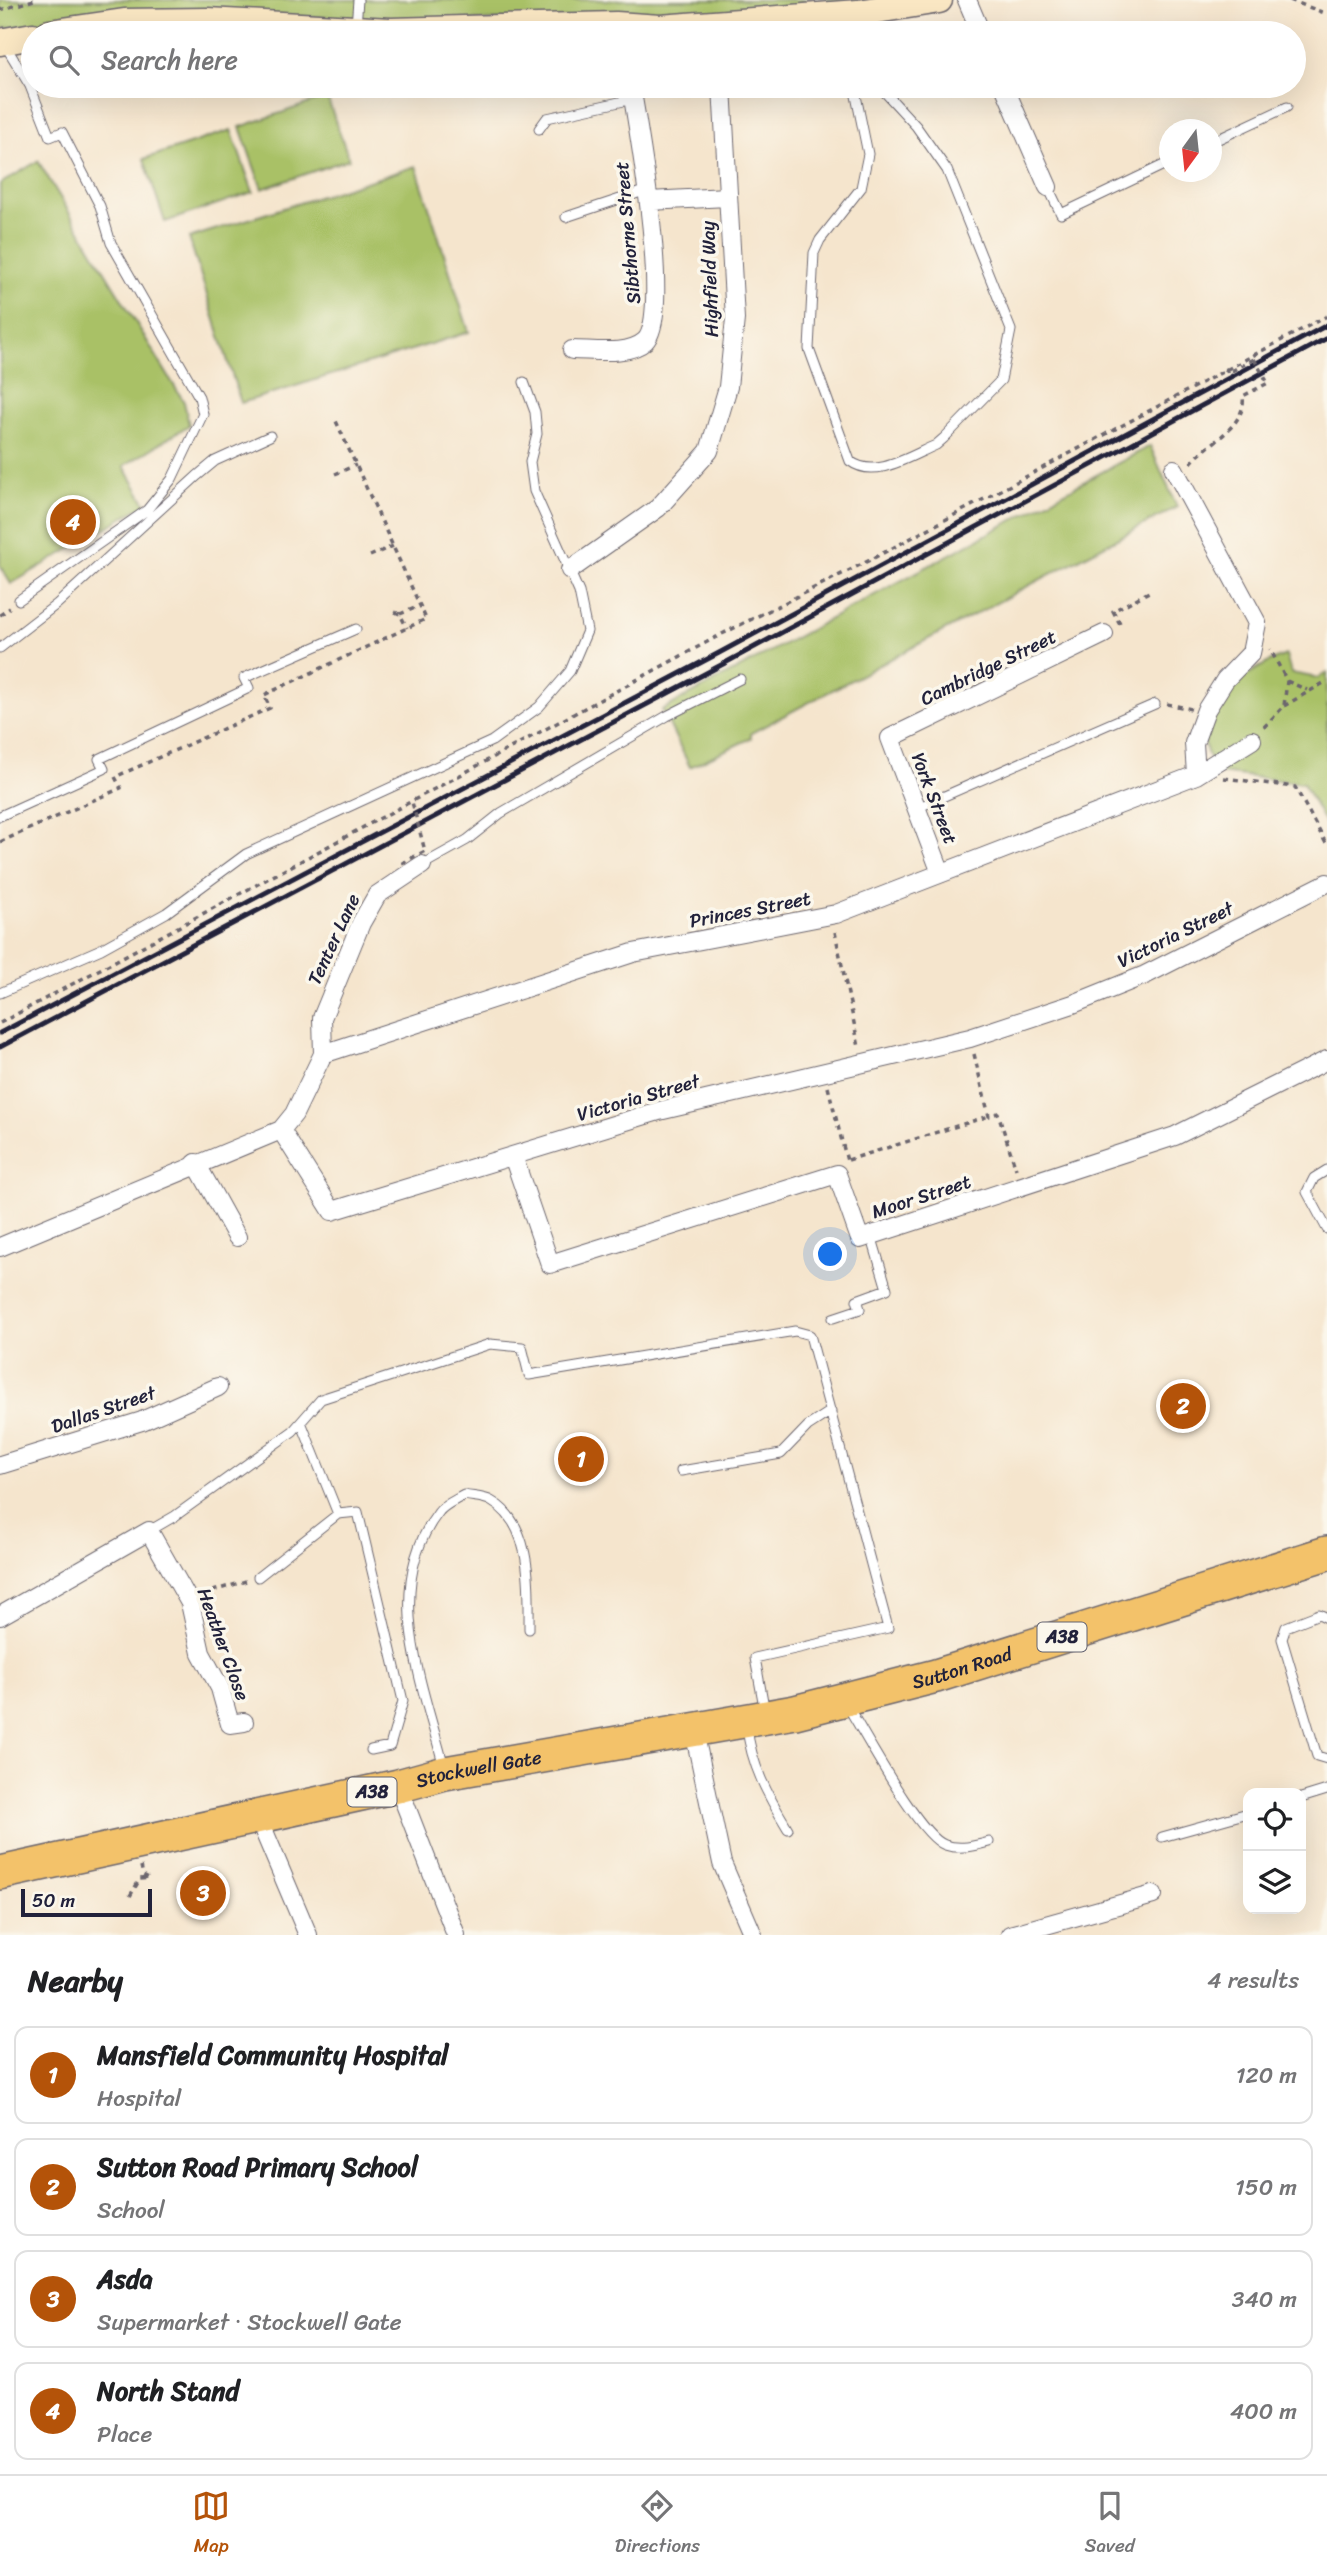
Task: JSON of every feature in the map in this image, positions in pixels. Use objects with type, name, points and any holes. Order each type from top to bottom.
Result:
[{"type":"highway","name":"Sutton Road","points":[[769,1717],[936,1676],[1327,1553]]},
{"type":"highway","name":"Stockwell Gate","points":[[0,1873],[398,1786],[445,1773],[769,1717]]},
{"type":"street","points":[[852,21],[939,0]]},
{"type":"street","points":[[967,0],[976,21]]},
{"type":"street","points":[[1,41],[21,38]]},
{"type":"street","name":"Sibthorne Street","points":[[572,350],[634,349],[647,339],[655,314],[648,196],[633,98]]},
{"type":"street","name":"Highfield Way","points":[[570,570],[658,508],[709,450],[728,387],[735,319],[723,98]]},
{"type":"street","points":[[1009,98],[1048,187]]},
{"type":"street","points":[[648,196],[727,197]]},
{"type":"street","points":[[1176,472],[1257,622],[1251,653],[1226,680],[1205,713],[1194,743],[1196,775]]},
{"type":"street","name":"Cambridge Street","points":[[890,738],[1104,634]]},
{"type":"street","name":"York Street","points":[[890,738],[941,873]]},
{"type":"street","name":"Princes Street","points":[[323,1054],[633,953],[831,915],[1196,775],[1252,740]]},
{"type":"street","name":"Tenter Lane","points":[[323,1054],[320,1038],[322,1018],[361,923],[377,895],[422,865]]},
{"type":"street","name":"Victoria Street","points":[[281,1130],[332,1211],[659,1111],[970,1038],[1073,1004],[1145,975],[1327,883]]},
{"type":"street","points":[[0,1247],[196,1163],[281,1130],[294,1114],[323,1054]]},
{"type":"street","name":"Moor Street","points":[[842,1167],[860,1239],[1175,1136],[1327,1060]]},
{"type":"street","points":[[513,1156],[550,1265],[842,1167]]},
{"type":"street","points":[[196,1163],[237,1237]]},
{"type":"street","name":"Dallas Street","points":[[0,1465],[142,1421],[218,1387]]},
{"type":"street","points":[[0,1616],[149,1531]]},
{"type":"street","name":"Heather Close","points":[[149,1531],[187,1598],[201,1653],[220,1688],[230,1724],[244,1722]]},
{"type":"street","points":[[694,1731],[722,1863],[753,1935]]},
{"type":"street","points":[[398,1786],[456,1935]]},
{"type":"street","points":[[258,1817],[308,1935]]},
{"type":"street","points":[[1010,1935],[1153,1895]]},
{"type":"lane","points":[[357,21],[358,0]]},
{"type":"lane","points":[[1,41],[21,72]]},
{"type":"lane","points":[[19,600],[147,510],[172,479],[203,414],[199,397],[111,243],[100,206],[62,132],[50,137],[35,98]]},
{"type":"lane","points":[[539,129],[547,118],[612,98]]},
{"type":"lane","points":[[856,98],[868,154],[861,188],[820,240],[811,279],[811,362],[850,461],[860,469],[872,471],[936,445],[944,438],[1000,380],[1011,330],[947,170],[916,126],[890,98]]},
{"type":"lane","points":[[1222,137],[1287,107]]},
{"type":"lane","points":[[1048,187],[1061,214],[1159,167]]},
{"type":"lane","points":[[566,217],[648,196]]},
{"type":"lane","points":[[0,993],[101,949],[166,913],[246,854],[492,741],[538,707],[570,670],[587,631],[579,592],[534,491],[530,462],[537,434],[535,412],[524,382]]},
{"type":"lane","points":[[0,648],[57,604],[164,504],[215,461],[270,436]]},
{"type":"lane","points":[[162,492],[164,504]]},
{"type":"lane","points":[[0,816],[104,769],[99,759],[248,688],[244,678],[356,629]]},
{"type":"lane","points":[[422,865],[467,839],[501,813],[667,716],[740,679]]},
{"type":"lane","points":[[917,808],[1155,704]]},
{"type":"lane","points":[[1327,1170],[1309,1183],[1307,1192],[1327,1229]]},
{"type":"lane","points":[[833,1318],[860,1309],[857,1300],[887,1289],[871,1235]]},
{"type":"lane","points":[[149,1531],[175,1516],[301,1422],[321,1399],[491,1344],[522,1347],[529,1375],[795,1331],[810,1335],[888,1628],[755,1658],[769,1717],[750,1754],[769,1798],[788,1829]]},
{"type":"lane","points":[[681,1471],[781,1454],[808,1426],[831,1411]]},
{"type":"lane","points":[[301,1422],[338,1514]]},
{"type":"lane","points":[[445,1773],[415,1654],[409,1614],[411,1575],[420,1545],[439,1511],[464,1495],[489,1500],[508,1513],[520,1535],[528,1581],[530,1629]]},
{"type":"lane","points":[[258,1577],[338,1514],[358,1512],[403,1701],[390,1746],[370,1750]]},
{"type":"lane","points":[[1327,1618],[1319,1614],[1286,1627],[1282,1639],[1317,1756],[1327,1759]]},
{"type":"lane","points":[[843,1700],[916,1816],[936,1839],[945,1845],[964,1848],[989,1842]]},
{"type":"lane","points":[[1306,1796],[1327,1790]]},
{"type":"lane","points":[[1162,1838],[1243,1814]]},
{"type":"path","points":[[0,10],[34,0]]},
{"type":"path","points":[[1290,0],[1327,14]]},
{"type":"path","points":[[0,1024],[1225,368],[1327,316]]},
{"type":"path","points":[[1176,472],[1219,442],[1236,418],[1243,396],[1268,383],[1254,359],[1228,373],[1225,368]]},
{"type":"path","points":[[335,474],[356,464]]},
{"type":"path","points":[[370,556],[393,546]]},
{"type":"path","points":[[1123,606],[1149,592]]},
{"type":"path","points":[[407,628],[397,613],[420,606]]},
{"type":"path","points":[[1257,622],[1287,681],[1284,706]]},
{"type":"path","points":[[1287,681],[1307,690]]},
{"type":"path","points":[[1252,740],[1284,706],[1307,690],[1327,681]]},
{"type":"path","points":[[1155,704],[1205,713]]},
{"type":"path","points":[[1196,775],[1295,787],[1327,845]]},
{"type":"path","points":[[402,863],[425,851],[412,802]]},
{"type":"path","points":[[831,915],[863,1063]]},
{"type":"path","points":[[970,1038],[989,1116]]},
{"type":"path","points":[[823,1071],[842,1167],[998,1114],[1021,1186]]},
{"type":"path","points":[[187,1598],[258,1577]]},
{"type":"path","points":[[130,1896],[140,1880],[149,1878],[143,1875]]},
{"type":"green space","points":[[0,0],[887,0],[728,16],[448,21],[122,12],[57,21],[21,21],[21,26],[0,29]]},
{"type":"green space","points":[[327,98],[349,159],[262,189],[240,127]]},
{"type":"green space","points":[[231,130],[253,192],[165,222],[144,159]]},
{"type":"green space","points":[[38,161],[184,402],[189,425],[124,466],[146,504],[11,584],[0,566],[0,184]]},
{"type":"green space","points":[[416,166],[469,332],[241,403],[189,238]]},
{"type":"green space","points":[[1150,446],[1177,507],[751,733],[751,738],[690,767],[662,710]]},
{"type":"green space","points":[[1286,655],[1291,673],[1318,678],[1327,673],[1327,827],[1303,783],[1220,773],[1208,754],[1205,736],[1209,718],[1219,701],[1250,673]]},
{"type":"railway","points":[[0,1033],[719,653],[1327,325]]},
{"type":"railway","points":[[0,1047],[725,663],[1327,338]]},
{"type":"place","name":"North Stand","points":[[73,522]]},
{"type":"place","name":"Sutton Road Primary School","points":[[1183,1406]]},
{"type":"place","name":"Mansfield Community Hospital","points":[[581,1459]]},
{"type":"place","name":"Asda","points":[[203,1893]]}]
